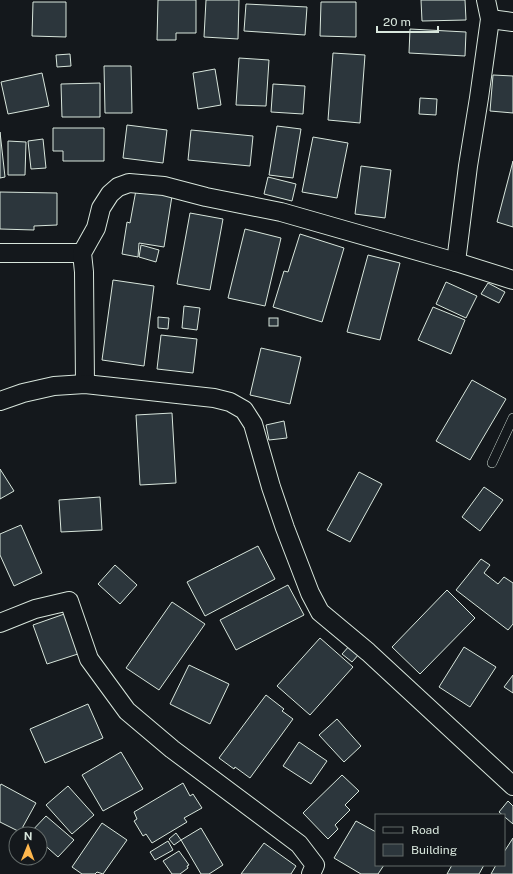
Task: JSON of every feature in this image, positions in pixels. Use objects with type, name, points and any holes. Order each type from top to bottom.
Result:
[{"type":"street","points":[[456,262],[468,166],[490,19],[486,0]]},
{"type":"street","points":[[490,19],[513,22]]},
{"type":"street","points":[[85,384],[84,272],[82,253],[96,228],[101,208],[110,194],[118,187],[129,183],[164,186],[206,197],[281,212],[456,262],[513,280]]},
{"type":"street","points":[[0,253],[82,253]]},
{"type":"street","points":[[0,401],[23,392],[54,386],[85,384],[214,398],[230,402],[244,410],[253,424],[271,487],[285,528],[310,593],[320,612],[368,652],[513,786]]},
{"type":"street","points":[[0,623],[35,609],[69,601],[89,659],[127,711],[172,749],[299,844],[315,865],[311,874]]},
{"type":"lane","points":[[492,463],[513,418]]},
{"type":"building","points":[[158,0],[196,0],[196,33],[176,33],[176,40],[157,40]]},
{"type":"building","points":[[206,0],[239,0],[238,39],[204,37]]},
{"type":"building","points":[[421,0],[465,0],[466,20],[422,21]]},
{"type":"building","points":[[33,2],[66,2],[66,37],[32,36]]},
{"type":"building","points":[[321,2],[356,2],[356,37],[320,36]]},
{"type":"building","points":[[246,4],[307,7],[305,35],[244,31]]},
{"type":"building","points":[[410,29],[466,32],[465,56],[409,53]]},
{"type":"building","points":[[333,53],[365,55],[360,123],[328,120]]},
{"type":"building","points":[[70,54],[71,66],[57,67],[56,55]]},
{"type":"building","points":[[239,58],[269,60],[266,106],[236,105]]},
{"type":"building","points":[[104,66],[131,66],[132,113],[105,113]]},
{"type":"building","points":[[215,69],[221,105],[198,109],[193,73]]},
{"type":"building","points":[[42,73],[49,106],[8,114],[1,82]]},
{"type":"building","points":[[493,75],[513,76],[513,113],[490,111]]},
{"type":"building","points":[[100,83],[100,117],[62,117],[61,84]]},
{"type":"building","points":[[273,84],[305,86],[303,114],[271,112]]},
{"type":"building","points":[[420,98],[437,99],[436,115],[419,114]]},
{"type":"building","points":[[127,125],[167,130],[163,163],[123,158]]},
{"type":"building","points":[[277,126],[301,129],[293,178],[269,175]]},
{"type":"building","points":[[53,128],[104,128],[104,161],[63,161],[63,151],[53,151]]},
{"type":"building","points":[[191,130],[253,136],[250,166],[188,160]]},
{"type":"building","points":[[0,132],[5,177],[0,178]]},
{"type":"building","points":[[313,137],[348,143],[337,198],[302,192]]},
{"type":"building","points":[[43,139],[46,168],[31,169],[28,141]]},
{"type":"building","points":[[8,141],[26,142],[25,175],[8,175]]},
{"type":"building","points":[[513,161],[513,227],[497,222]]},
{"type":"building","points":[[361,166],[391,170],[385,218],[355,214]]},
{"type":"building","points":[[268,177],[296,184],[292,201],[264,194]]},
{"type":"building","points":[[136,190],[172,196],[164,247],[139,243],[138,257],[122,254],[127,222],[130,223]]},
{"type":"building","points":[[0,192],[57,193],[57,225],[34,226],[34,230],[0,229]]},
{"type":"building","points":[[190,213],[223,219],[210,290],[177,284]]},
{"type":"building","points":[[245,229],[281,238],[265,306],[228,298]]},
{"type":"building","points":[[300,234],[344,248],[322,322],[273,307],[284,271],[288,272]]},
{"type":"building","points":[[141,245],[159,250],[156,262],[139,257]]},
{"type":"building","points":[[368,255],[400,263],[380,340],[347,332]]},
{"type":"building","points":[[113,280],[154,286],[144,366],[102,360]]},
{"type":"building","points":[[446,282],[477,296],[466,318],[436,304]]},
{"type":"building","points":[[488,283],[505,292],[499,303],[481,294]]},
{"type":"building","points":[[184,306],[200,308],[197,330],[182,328]]},
{"type":"building","points":[[433,307],[465,320],[451,354],[418,340]]},
{"type":"building","points":[[158,317],[169,318],[168,329],[158,328]]},
{"type":"building","points":[[269,318],[278,318],[278,326],[269,326]]},
{"type":"building","points":[[161,335],[197,339],[193,373],[157,369]]},
{"type":"building","points":[[261,348],[301,357],[290,404],[250,395]]},
{"type":"building","points":[[472,380],[506,399],[470,460],[436,441]]},
{"type":"building","points":[[172,413],[176,483],[140,485],[136,415]]},
{"type":"building","points":[[284,421],[287,438],[269,440],[266,425]]},
{"type":"building","points":[[0,469],[14,491],[0,499]]},
{"type":"building","points":[[359,472],[382,484],[350,542],[327,530]]},
{"type":"building","points":[[484,487],[503,500],[480,531],[462,517]]},
{"type":"building","points":[[100,497],[102,530],[61,532],[59,500]]},
{"type":"building","points":[[21,525],[42,573],[14,586],[0,555],[0,534]]},
{"type":"building","points":[[258,546],[275,579],[205,616],[187,582]]},
{"type":"building","points":[[481,559],[490,565],[484,573],[498,584],[504,577],[513,583],[513,624],[508,630],[456,590]]},
{"type":"building","points":[[115,565],[137,585],[120,604],[98,584]]},
{"type":"building","points":[[288,585],[304,615],[236,650],[220,620]]},
{"type":"building","points":[[447,590],[475,618],[420,674],[392,647]]},
{"type":"building","points":[[172,602],[205,624],[159,690],[126,668]]},
{"type":"building","points":[[70,612],[84,652],[47,664],[33,625]]},
{"type":"building","points":[[320,638],[353,667],[310,715],[277,686]]},
{"type":"building","points":[[351,644],[360,653],[352,662],[342,654]]},
{"type":"building","points":[[464,647],[496,667],[470,707],[439,687]]},
{"type":"building","points":[[189,665],[229,684],[210,724],[170,704]]},
{"type":"building","points":[[513,675],[513,693],[504,687]]},
{"type":"building","points":[[266,695],[284,709],[282,711],[293,719],[250,778],[219,758]]},
{"type":"building","points":[[88,704],[103,738],[45,763],[30,729]]},
{"type":"building","points":[[337,719],[361,746],[344,762],[319,735]]},
{"type":"building","points":[[299,742],[327,761],[311,784],[283,766]]},
{"type":"building","points":[[121,752],[143,789],[103,811],[82,775]]},
{"type":"building","points":[[342,775],[359,791],[345,805],[350,810],[335,825],[338,829],[328,839],[303,813]]},
{"type":"building","points":[[183,783],[190,796],[193,794],[202,808],[184,818],[187,822],[152,843],[146,834],[143,836],[134,821],[137,819],[134,812]]},
{"type":"building","points":[[1,784],[36,803],[23,826],[8,826],[0,822]]},
{"type":"building","points":[[68,786],[94,815],[72,834],[46,805]]},
{"type":"building","points":[[508,801],[513,806],[513,824],[505,817],[505,814],[499,812]]},
{"type":"building","points":[[46,816],[74,840],[58,857],[48,848],[48,826],[37,826]]},
{"type":"building","points":[[356,821],[375,831],[375,866],[383,866],[378,874],[361,874],[334,858]]},
{"type":"building","points":[[102,823],[127,840],[103,874],[97,872],[95,874],[82,874],[72,867]]},
{"type":"building","points":[[201,828],[223,865],[209,874],[201,874],[181,840]]},
{"type":"building","points":[[176,833],[181,840],[174,845],[169,839]]},
{"type":"building","points":[[513,838],[513,874],[491,874],[495,866],[505,866],[505,850]]},
{"type":"building","points":[[168,841],[173,850],[155,860],[150,852]]},
{"type":"building","points":[[264,843],[296,866],[291,874],[241,874]]},
{"type":"building","points":[[179,851],[189,865],[187,866],[188,868],[180,874],[172,874],[163,861]]},
{"type":"building","points":[[451,866],[483,866],[479,874],[447,874]]}]
